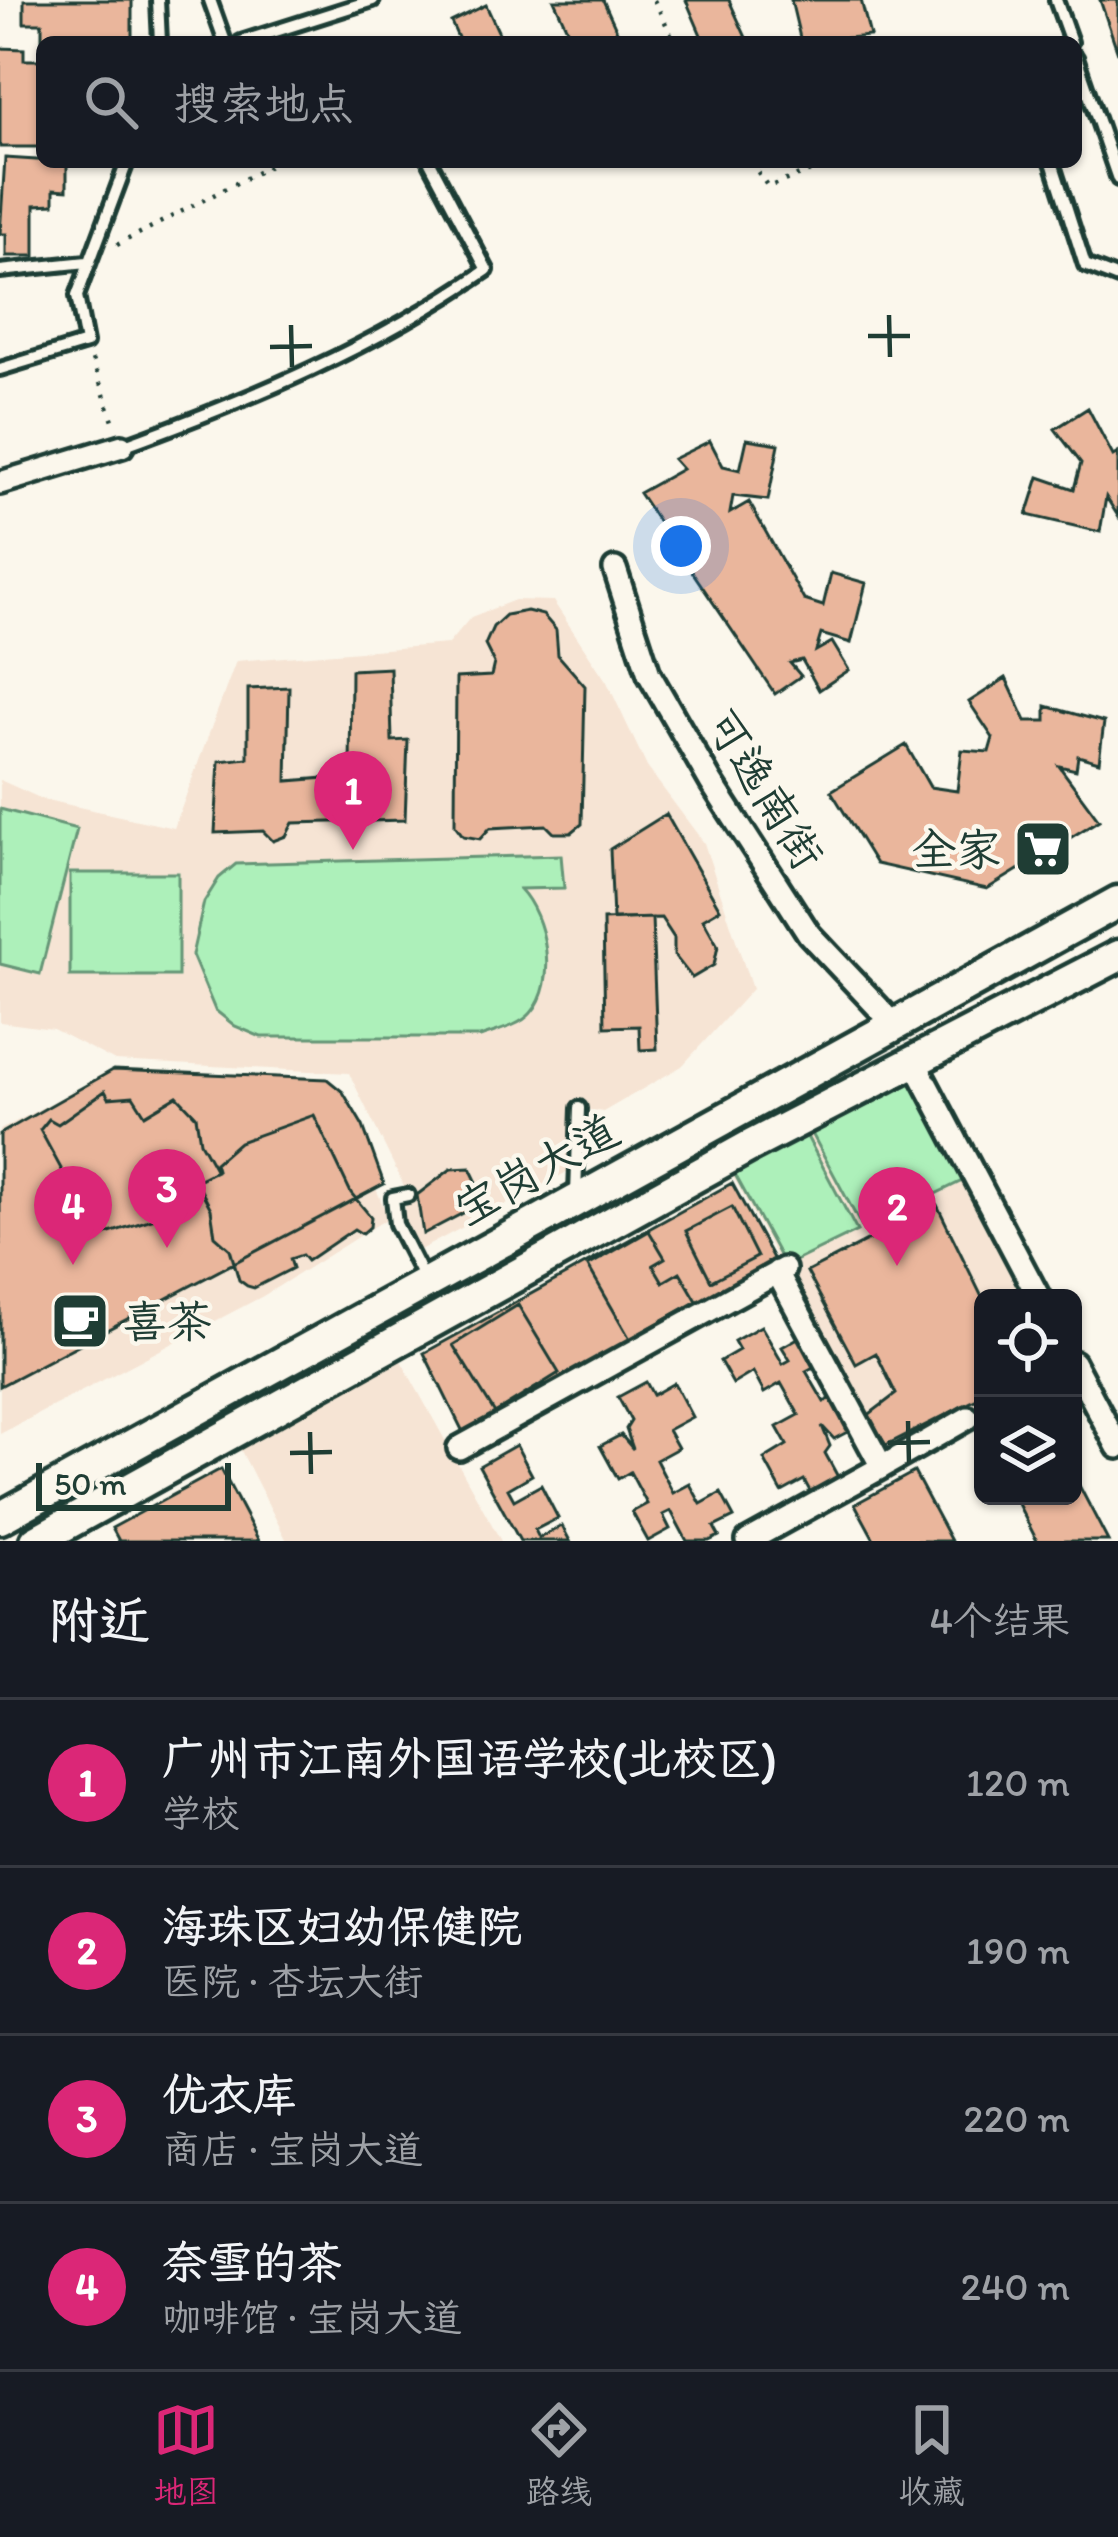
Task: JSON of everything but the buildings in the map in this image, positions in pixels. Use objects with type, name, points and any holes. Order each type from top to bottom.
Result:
[{"type":"main road","name":"宝岗大道","points":[[0,1518],[1118,902]]},
{"type":"main road","name":"宝岗大道","points":[[54,1537],[750,1146],[1118,956]]},
{"type":"main road","points":[[892,1023],[915,1063]]},
{"type":"street","points":[[0,483],[122,446]]},
{"type":"street","name":"可逸南街","points":[[615,569],[649,674],[711,782],[809,934],[892,1023]]},
{"type":"street","points":[[915,1063],[1034,1289]]},
{"type":"street","points":[[459,1448],[780,1271],[882,1466]]},
{"type":"street","points":[[1082,1379],[1118,1447]]},
{"type":"street","points":[[748,1541],[968,1418]]},
{"type":"lane","points":[[158,0],[160,36]]},
{"type":"lane","points":[[210,0],[223,36]]},
{"type":"lane","points":[[260,36],[373,0]]},
{"type":"lane","points":[[1056,0],[1069,36]]},
{"type":"lane","points":[[295,25],[300,36]]},
{"type":"lane","points":[[1082,74],[1118,179]]},
{"type":"lane","points":[[0,369],[86,343],[77,296],[125,168]]},
{"type":"lane","points":[[122,446],[242,402],[412,322],[487,269],[433,168]]},
{"type":"lane","points":[[1054,168],[1085,266],[1118,278]]},
{"type":"lane","points":[[0,271],[87,262]]},
{"type":"lane","points":[[576,1199],[579,1108]]},
{"type":"lane","points":[[408,1195],[394,1198],[396,1225],[426,1282]]},
{"type":"path","points":[[654,0],[672,36]]},
{"type":"path","points":[[87,262],[156,221],[265,168]]},
{"type":"path","points":[[755,168],[768,187],[818,168]]},
{"type":"path","points":[[86,343],[122,446]]},
{"type":"shaded area","points":[[515,600],[553,601],[607,682],[647,767],[704,843],[752,989],[682,1066],[603,1112],[572,1107],[567,1172],[416,1252],[403,1217],[408,1194],[349,1073],[115,1061],[53,1029],[0,1022],[0,780],[42,799],[174,828],[236,661],[448,644],[471,617]]},
{"type":"shaded area","points":[[113,1070],[347,1117],[388,1218],[263,1296],[0,1434],[0,1130]]},
{"type":"shaded area","points":[[911,1073],[1025,1289],[974,1289],[974,1423],[964,1409],[882,1454],[728,1167]]},
{"type":"shaded area","points":[[394,1348],[501,1541],[287,1541],[234,1437]]},
{"type":"green space","points":[[0,809],[77,829],[40,974],[0,964]]},
{"type":"green space","points":[[561,855],[564,888],[520,889],[537,915],[546,949],[540,1000],[521,1021],[480,1037],[261,1037],[235,1026],[215,1010],[192,955],[204,902],[219,878],[236,864]]},
{"type":"green space","points":[[70,873],[178,873],[178,976],[70,976]]},
{"type":"green space","points":[[909,1077],[964,1180],[863,1229],[809,1128]]},
{"type":"green space","points":[[804,1131],[857,1231],[785,1266],[732,1169]]},
{"type":"place","name":"全家","points":[[1043,849]]},
{"type":"place","name":"广州市江南外国语学校(北校区)","points":[[353,850]]},
{"type":"place","name":"优衣库","points":[[167,1248]]},
{"type":"place","name":"奈雪的茶","points":[[73,1265]]},
{"type":"place","name":"海珠区妇幼保健院","points":[[897,1266]]},
{"type":"place","name":"喜茶","points":[[80,1321]]}]
